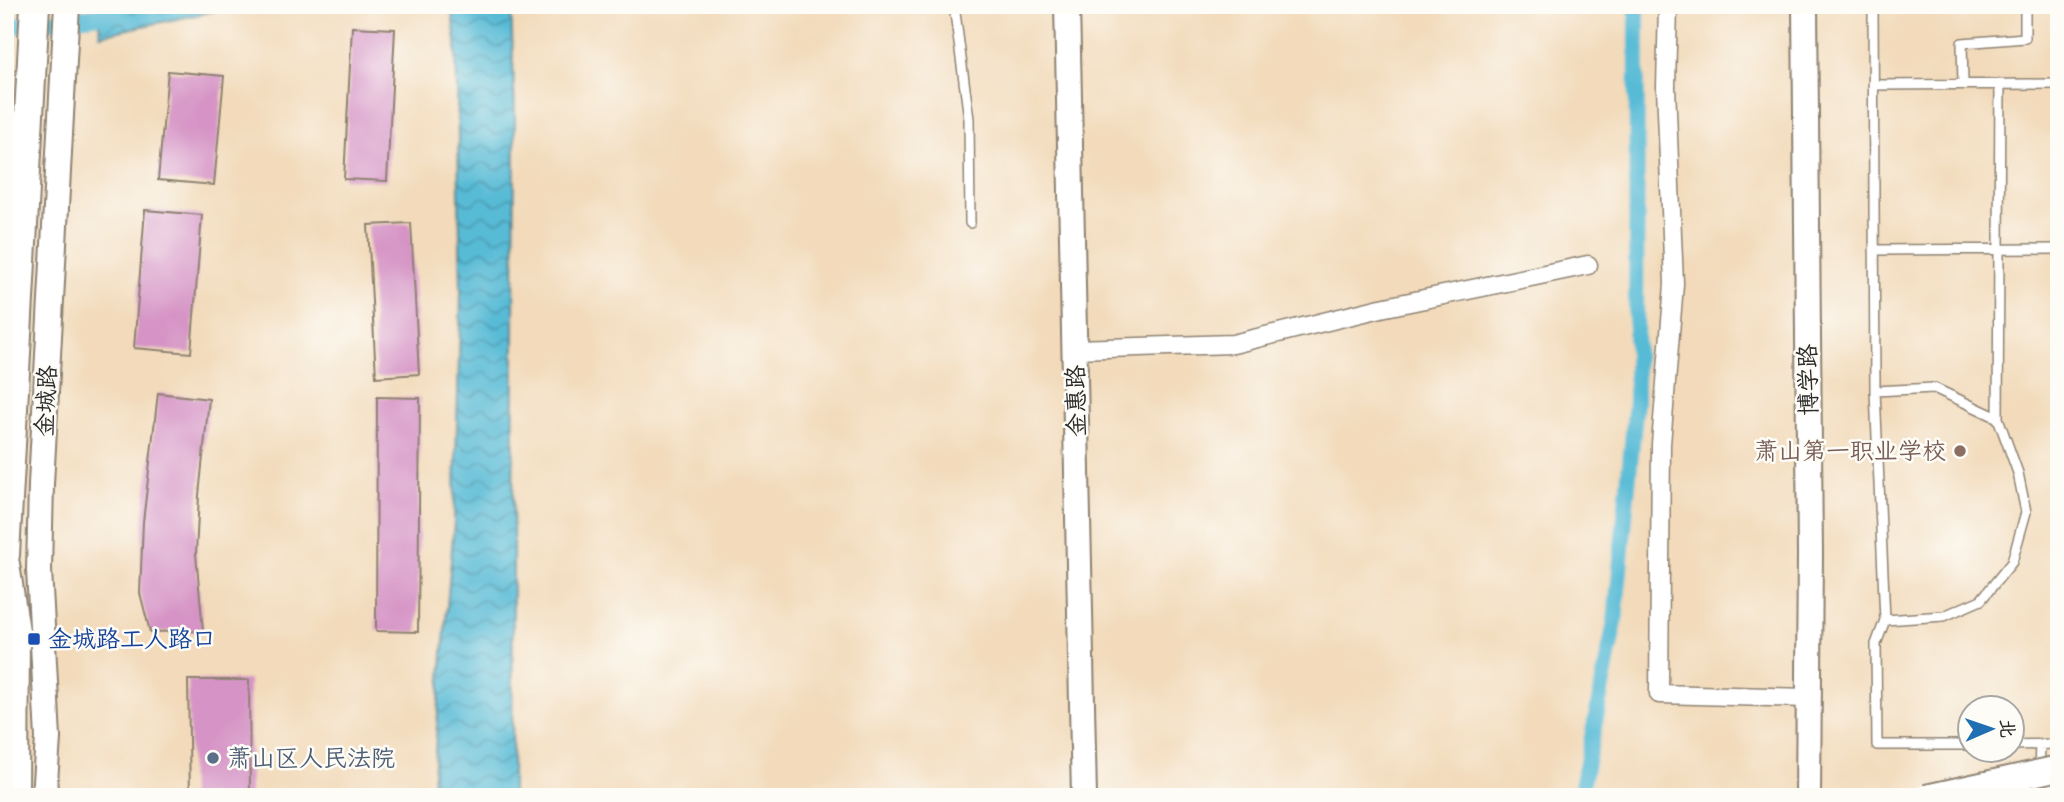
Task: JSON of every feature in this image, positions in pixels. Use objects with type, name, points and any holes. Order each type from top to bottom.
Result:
[{"type":"main road","name":"金城路","points":[[5,555],[35,5]]},
{"type":"main road","name":"金城路","points":[[44,797],[48,738],[39,570],[40,509],[67,5]]},
{"type":"main road","name":"金惠路","points":[[1067,5],[1084,797]]},
{"type":"main road","name":"博学路","points":[[1805,5],[1808,797]]},
{"type":"main road","points":[[5,564],[15,631],[14,797]]},
{"type":"main road","points":[[1926,797],[2059,768]]},
{"type":"main road","points":[[1952,797],[2059,774]]},
{"type":"main road","points":[[2049,797],[2059,794]]},
{"type":"street","points":[[1668,5],[1665,87],[1674,284],[1661,444],[1659,694],[1809,698]]},
{"type":"street","points":[[1074,349],[1233,344],[1381,308],[1588,265]]},
{"type":"lane","points":[[954,5],[969,118],[970,223]]},
{"type":"lane","points":[[1873,5],[1875,391],[1885,620],[1876,644],[1877,745],[1955,745]]},
{"type":"lane","points":[[1963,84],[1962,43],[2025,38],[2025,5]]},
{"type":"lane","points":[[1873,85],[2059,83]]},
{"type":"lane","points":[[1885,620],[1944,616],[1981,600],[2012,562],[2025,512],[2018,473],[1998,418],[2000,84]]},
{"type":"lane","points":[[1874,250],[2059,250]]},
{"type":"lane","points":[[1875,391],[1934,388],[1998,418]]},
{"type":"lane","points":[[2038,797],[2040,744]]},
{"type":"lane","points":[[2025,745],[2059,744]]},
{"type":"water","points":[[98,5],[243,5],[100,35]]},
{"type":"water","points":[[451,5],[511,5],[515,114],[512,797],[431,797],[454,523],[461,292],[456,41]]},
{"type":"building","points":[[352,27],[395,29],[387,181],[344,179]]},
{"type":"building","points":[[168,71],[224,76],[214,185],[158,180]]},
{"type":"building","points":[[145,210],[202,215],[191,353],[134,348]]},
{"type":"building","points":[[411,223],[419,374],[376,377],[368,225]]},
{"type":"building","points":[[158,393],[209,399],[196,554],[203,631],[150,632],[140,593],[143,522]]},
{"type":"building","points":[[377,397],[420,398],[418,632],[376,631]]},
{"type":"building","points":[[188,680],[249,680],[250,797],[190,797]]},
{"type":"waterway","points":[[1580,797],[1615,622],[1636,401],[1637,5]]},
{"type":"waterway","points":[[5,27],[117,13]]},
{"type":"place","name":"萧山第一职业学校","points":[[1960,451]]},
{"type":"place","name":"金城路工人路口","points":[[34,639]]},
{"type":"place","name":"萧山区人民法院","points":[[213,758]]}]
